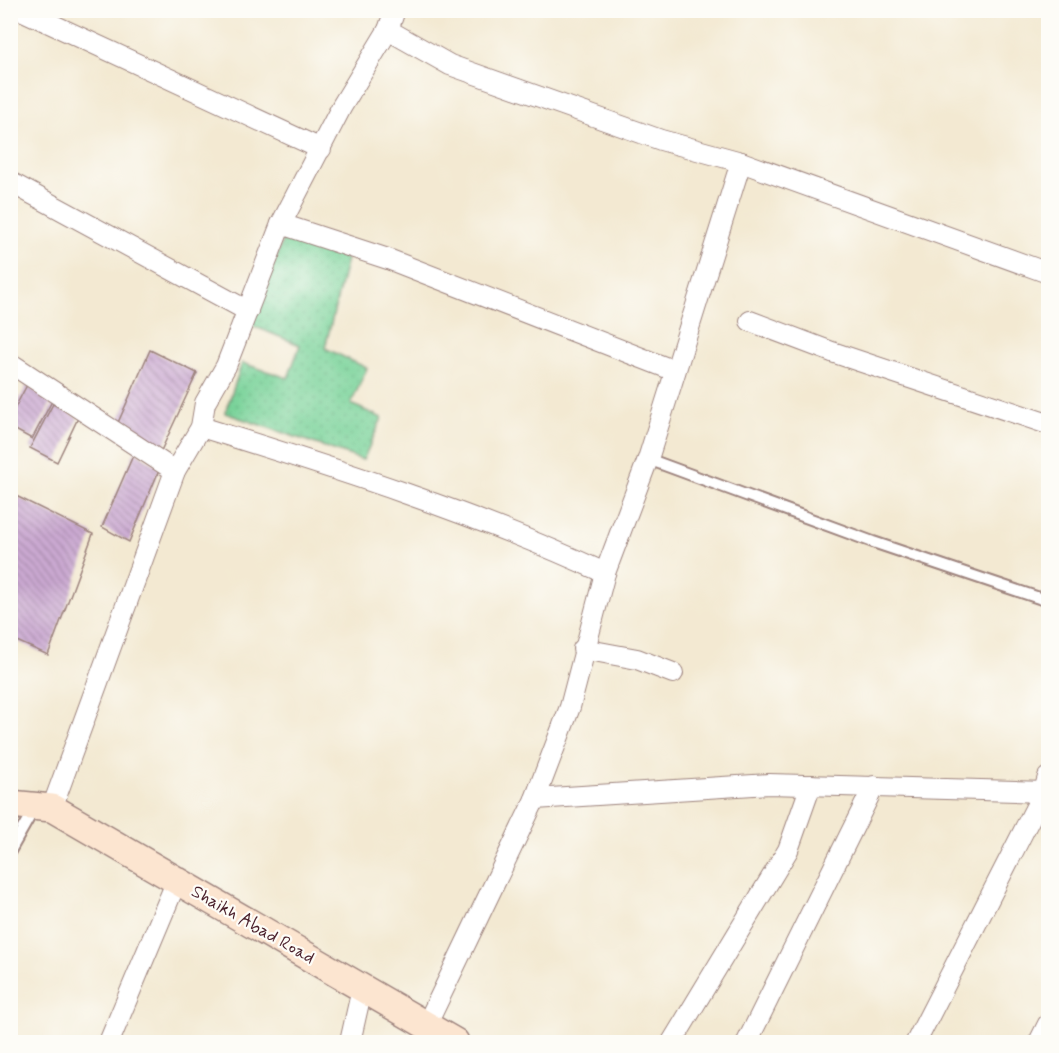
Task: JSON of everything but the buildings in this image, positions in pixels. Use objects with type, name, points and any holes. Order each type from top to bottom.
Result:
[{"type":"main road","name":"Shaikh Abad Road","points":[[33,805],[177,880],[451,1042]]},
{"type":"street","points":[[21,10],[321,148]]},
{"type":"street","points":[[33,805],[175,471],[201,427],[205,402],[226,366],[281,224],[342,106],[388,30],[395,10]]},
{"type":"street","points":[[388,30],[450,65],[661,140],[741,162],[1048,273]]},
{"type":"street","points":[[426,1026],[535,799],[570,707],[583,649],[605,573],[648,459],[741,162]]},
{"type":"street","points":[[10,182],[248,311]]},
{"type":"street","points":[[281,224],[388,259],[675,371]]},
{"type":"street","points":[[750,321],[832,352],[1048,424]]},
{"type":"street","points":[[10,363],[175,471]]},
{"type":"street","points":[[201,427],[295,456],[526,537],[605,573]]},
{"type":"street","points":[[583,649],[636,658],[673,673]]},
{"type":"street","points":[[535,799],[769,784],[1047,787],[916,1042]]},
{"type":"street","points":[[672,1042],[788,850],[811,785]]},
{"type":"street","points":[[747,1042],[874,786]]},
{"type":"street","points":[[109,1042],[177,880]]},
{"type":"street","points":[[350,1042],[362,989]]},
{"type":"street","points":[[1040,1042],[1048,1024]]},
{"type":"lane","points":[[648,459],[873,542],[1048,601]]},
{"type":"lane","points":[[10,851],[33,805]]},
{"type":"green space","points":[[285,234],[347,259],[325,348],[367,368],[351,404],[382,418],[363,460],[225,413],[242,363],[288,378],[300,345],[251,325]]}]
